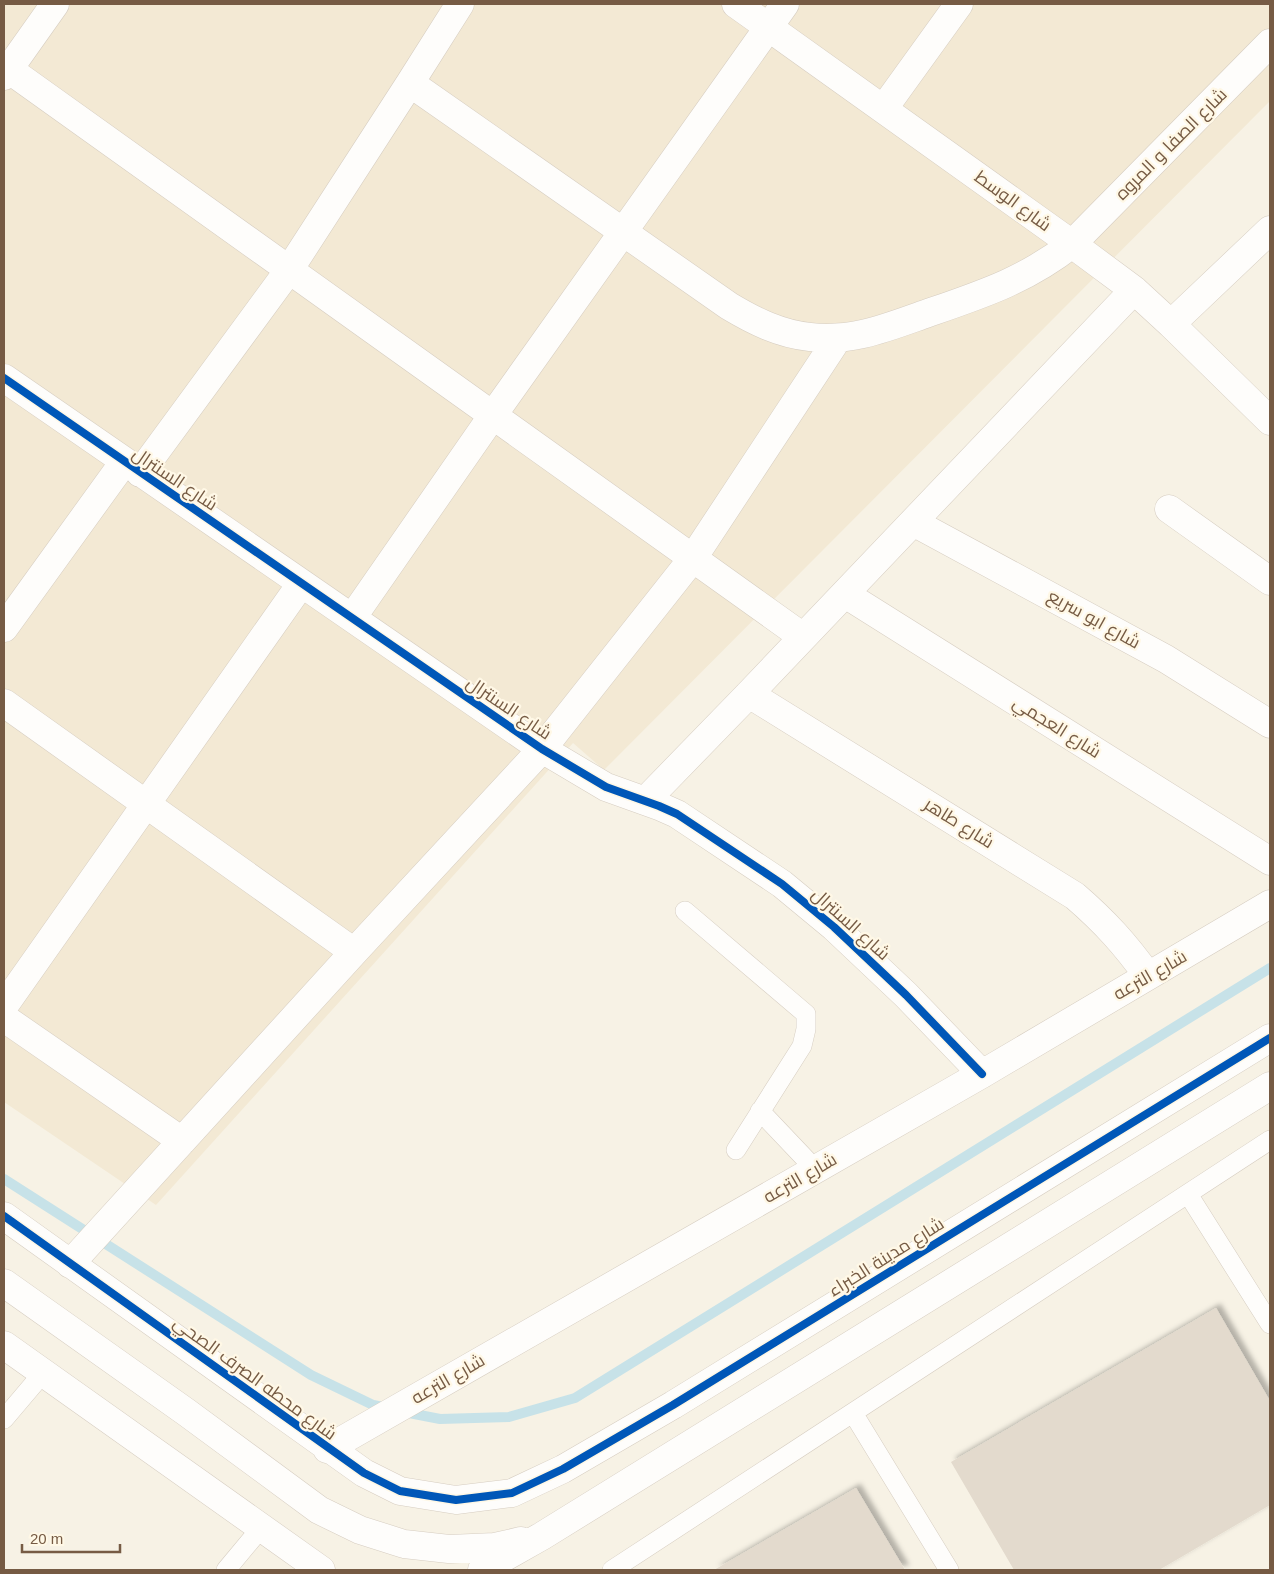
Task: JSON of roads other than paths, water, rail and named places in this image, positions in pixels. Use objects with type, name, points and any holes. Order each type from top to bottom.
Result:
[{"type":"street","points":[[55,4],[5,71],[289,270],[803,638]]},
{"type":"street","points":[[4,628],[289,270],[460,4]]},
{"type":"street","name":"شارع الوسط","points":[[736,4],[884,108],[1134,290],[1270,421]]},
{"type":"street","points":[[352,618],[493,415],[785,4]]},
{"type":"street","points":[[884,108],[959,4]]},
{"type":"street","name":"شارع الصفا و المروه","points":[[410,84],[624,231],[729,306],[754,320],[781,331],[809,337],[838,338],[866,334],[1004,286],[1040,268],[1072,244],[1270,43]]},
{"type":"street","points":[[1171,324],[1270,230]]},
{"type":"street","points":[[646,800],[1134,290]]},
{"type":"street","points":[[70,1264],[354,952],[542,750],[693,558],[838,338]]},
{"type":"street","name":"شارع السنترال","points":[[4,378],[542,750],[606,787],[646,800],[684,819],[782,884],[834,927],[906,995],[982,1074]]},
{"type":"street","points":[[1169,509],[1270,582]]},
{"type":"street","name":"شارع ابو سريع","points":[[913,522],[1166,659],[1270,724]]},
{"type":"street","points":[[4,1006],[301,584]]},
{"type":"street","name":"شارع العجمي","points":[[845,594],[1270,860]]},
{"type":"street","name":"شارع طاهر","points":[[749,694],[1075,896],[1127,946],[1148,976]]},
{"type":"street","points":[[4,703],[354,952]]},
{"type":"street","name":"شارع الترعه","points":[[328,1449],[982,1074],[1270,904]]},
{"type":"street","points":[[4,1018],[182,1141]]},
{"type":"street","name":"شارع مدينة الخبراء","points":[[512,1493],[563,1469],[673,1405],[1270,1038]]},
{"type":"street","points":[[482,1570],[542,1536],[1270,1086]]},
{"type":"street","name":"شارع محطه الصرف الصحي","points":[[4,1216],[364,1474],[400,1491],[456,1500],[512,1493]]},
{"type":"street","points":[[4,1283],[186,1412],[319,1510],[360,1530],[404,1544],[450,1549],[495,1547],[542,1536]]},
{"type":"street","points":[[4,1345],[321,1570]]},
{"type":"lane","points":[[685,911],[806,1014],[806,1029],[802,1046],[736,1150]]},
{"type":"lane","points":[[760,1111],[815,1169]]},
{"type":"lane","points":[[612,1570],[1270,1140]]},
{"type":"lane","points":[[1188,1194],[1270,1324]]},
{"type":"lane","points":[[4,1420],[43,1373]]},
{"type":"lane","points":[[853,1413],[949,1570]]},
{"type":"lane","points":[[226,1570],[261,1528]]},
{"type":"waterway","points":[[404,1412],[440,1419],[509,1417],[575,1398],[1270,968]]},
{"type":"waterway","points":[[4,1179],[311,1375],[373,1405],[388,1408]]}]
